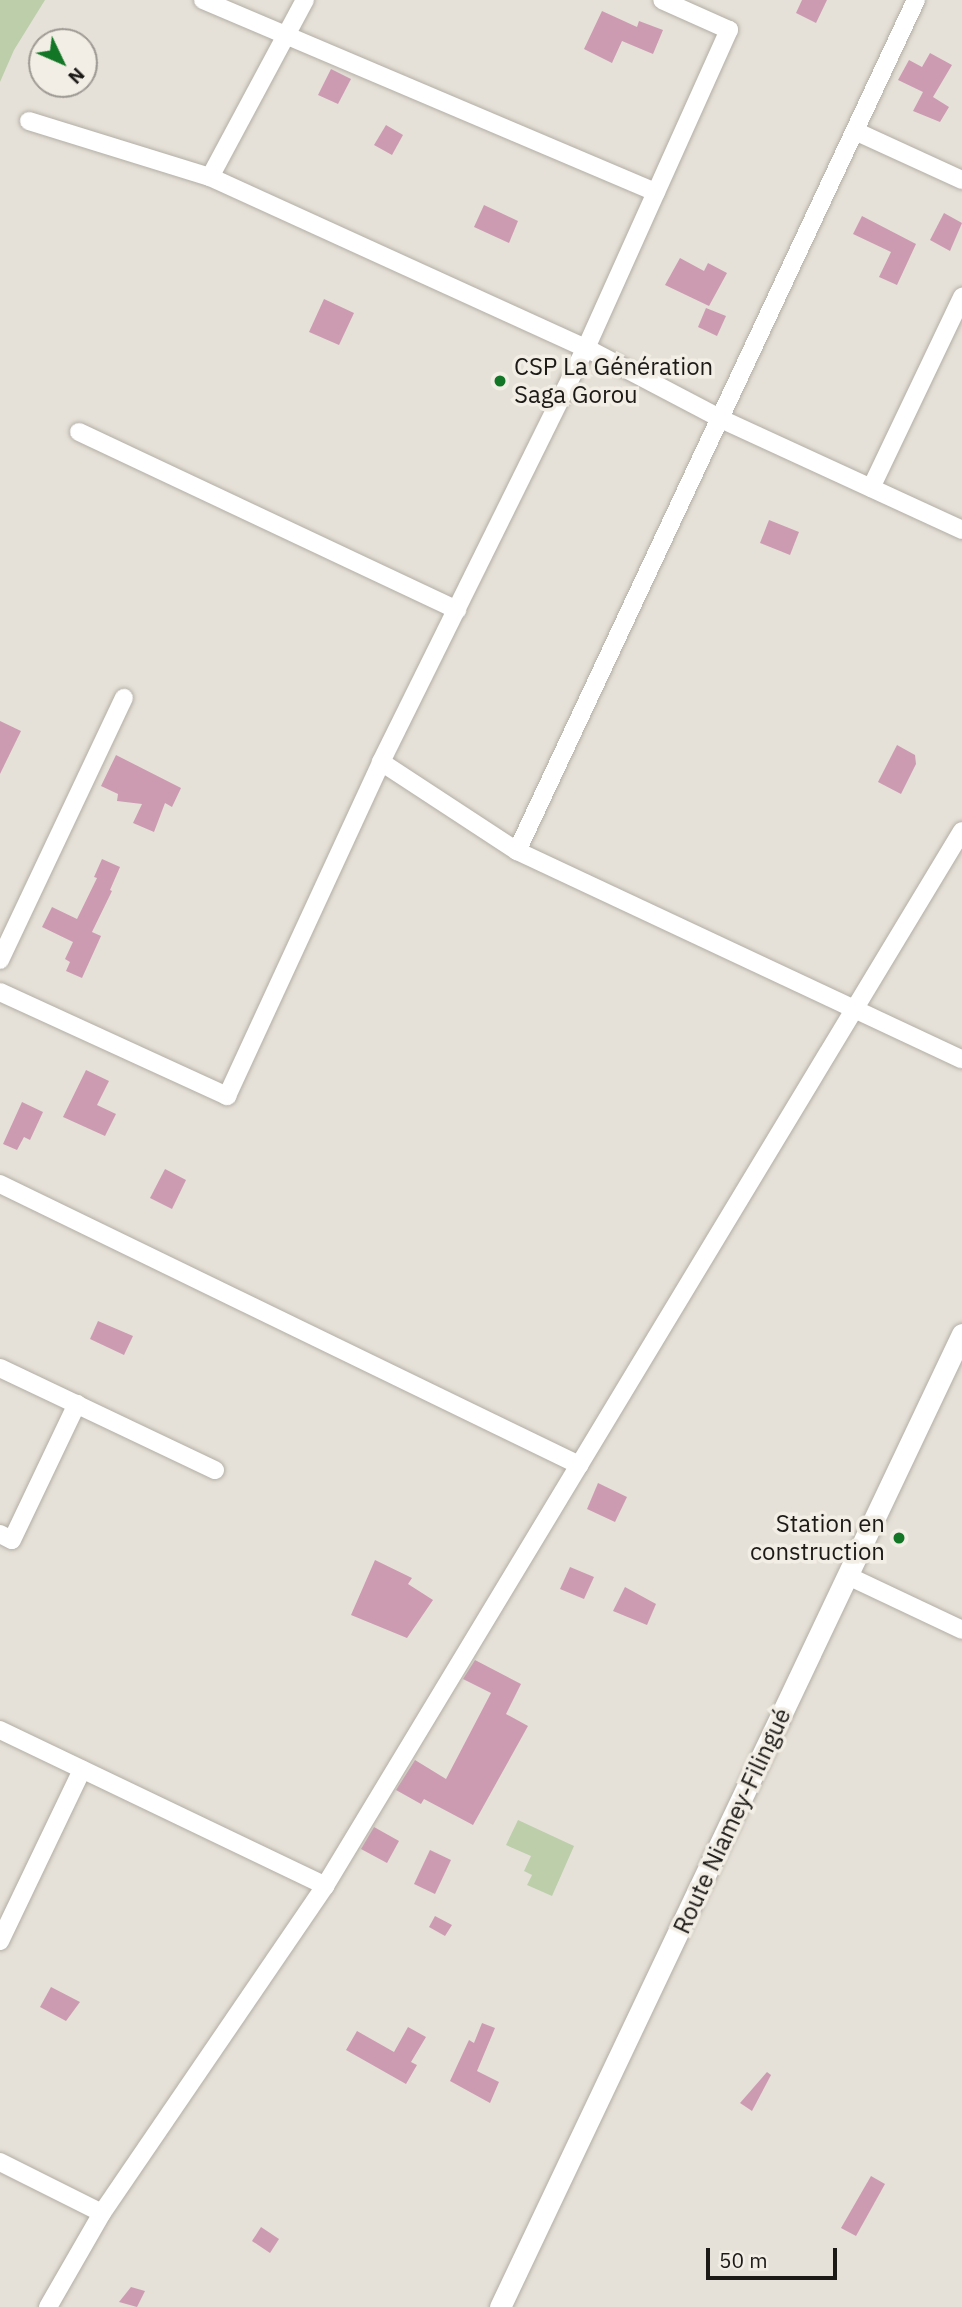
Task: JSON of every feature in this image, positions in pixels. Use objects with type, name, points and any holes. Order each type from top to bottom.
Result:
[{"type":"main road","name":"Route Niamey-Filingué","points":[[500,2307],[962,1334]]},
{"type":"street","points":[[203,0],[656,192]]},
{"type":"street","points":[[211,177],[305,0]]},
{"type":"street","points":[[0,992],[227,1096],[381,762],[586,348],[729,30],[662,0]]},
{"type":"street","points":[[517,851],[916,0]]},
{"type":"street","points":[[29,121],[211,177],[586,348],[721,419],[962,530]]},
{"type":"street","points":[[855,131],[962,180]]},
{"type":"street","points":[[871,488],[962,297]]},
{"type":"street","points":[[79,432],[457,610]]},
{"type":"street","points":[[0,960],[124,698]]},
{"type":"street","points":[[381,762],[517,851],[853,1011],[962,1059]]},
{"type":"street","points":[[47,2307],[103,2213],[325,1886],[962,831]]},
{"type":"street","points":[[0,1184],[579,1465]]},
{"type":"street","points":[[0,1368],[215,1470]]},
{"type":"street","points":[[0,1534],[12,1540],[76,1404]]},
{"type":"street","points":[[848,1576],[962,1630]]},
{"type":"street","points":[[0,1730],[325,1886]]},
{"type":"street","points":[[0,1941],[82,1770]]},
{"type":"street","points":[[0,2162],[103,2213]]},
{"type":"green space","points":[[0,0],[45,0],[14,50],[0,82]]},
{"type":"green space","points":[[518,1820],[574,1846],[552,1896],[527,1885],[532,1875],[524,1871],[531,1856],[506,1845]]},
{"type":"building","points":[[802,0],[827,0],[816,23],[796,13]]},
{"type":"building","points":[[602,11],[637,27],[639,21],[663,30],[653,54],[622,41],[612,63],[584,49]]},
{"type":"building","points":[[930,53],[952,65],[933,97],[949,107],[940,122],[913,111],[923,92],[898,80],[909,60],[922,67]]},
{"type":"building","points":[[331,69],[351,79],[338,104],[318,95]]},
{"type":"building","points":[[386,125],[403,135],[392,155],[374,145]]},
{"type":"building","points":[[484,205],[518,221],[509,243],[474,227]]},
{"type":"building","points":[[944,213],[962,223],[950,251],[930,240]]},
{"type":"building","points":[[862,216],[916,244],[897,285],[879,277],[891,252],[853,234]]},
{"type":"building","points":[[680,258],[704,271],[708,263],[727,273],[709,306],[665,285]]},
{"type":"building","points":[[324,299],[354,313],[339,345],[309,332]]},
{"type":"building","points":[[706,308],[726,316],[717,336],[698,327]]},
{"type":"building","points":[[769,520],[799,532],[790,555],[760,543]]},
{"type":"building","points":[[0,721],[21,731],[0,774]]},
{"type":"building","points":[[897,745],[915,755],[916,764],[901,794],[878,782]]},
{"type":"building","points":[[116,755],[181,788],[172,807],[165,803],[154,832],[133,823],[142,804],[117,801],[118,794],[101,786]]},
{"type":"building","points":[[102,859],[120,867],[110,890],[112,891],[92,932],[101,936],[82,978],[66,971],[70,962],[65,959],[73,942],[42,927],[52,907],[77,919],[97,878],[94,877]]},
{"type":"building","points":[[86,1070],[109,1081],[97,1105],[116,1114],[105,1136],[63,1117]]},
{"type":"building","points":[[22,1102],[43,1112],[30,1140],[24,1137],[17,1150],[3,1144]]},
{"type":"building","points":[[165,1169],[186,1180],[172,1209],[150,1198]]},
{"type":"building","points":[[98,1321],[133,1336],[124,1355],[90,1339]]},
{"type":"building","points":[[598,1483],[627,1497],[615,1522],[587,1509]]},
{"type":"building","points":[[375,1560],[412,1578],[408,1584],[433,1600],[407,1638],[351,1615]]},
{"type":"building","points":[[570,1567],[594,1577],[584,1599],[560,1589]]},
{"type":"building","points":[[625,1587],[656,1604],[647,1625],[613,1611]]},
{"type":"building","points":[[475,1660],[521,1684],[506,1714],[528,1726],[473,1825],[424,1799],[421,1804],[396,1790],[415,1760],[446,1779],[491,1693],[463,1679]]},
{"type":"building","points":[[374,1827],[399,1841],[387,1863],[361,1849]]},
{"type":"building","points":[[430,1850],[451,1860],[435,1894],[414,1884]]},
{"type":"building","points":[[435,1916],[452,1925],[445,1936],[429,1927]]},
{"type":"building","points":[[51,1987],[80,2002],[66,2021],[40,2007]]},
{"type":"building","points":[[482,2023],[495,2028],[477,2071],[499,2082],[490,2103],[450,2081],[469,2040],[474,2043]]},
{"type":"building","points":[[408,2027],[426,2037],[411,2062],[417,2065],[406,2084],[346,2050],[357,2031],[394,2052]]},
{"type":"building","points":[[767,2072],[771,2075],[752,2111],[740,2103]]},
{"type":"building","points":[[871,2176],[885,2184],[856,2236],[841,2228]]},
{"type":"building","points":[[261,2227],[279,2239],[270,2253],[252,2241]]},
{"type":"building","points":[[131,2287],[145,2291],[137,2307],[119,2302]]},
{"type":"place","name":"CSP La Génération Saga Gorou","points":[[500,381]]},
{"type":"place","name":"Station en construction","points":[[899,1538]]}]
